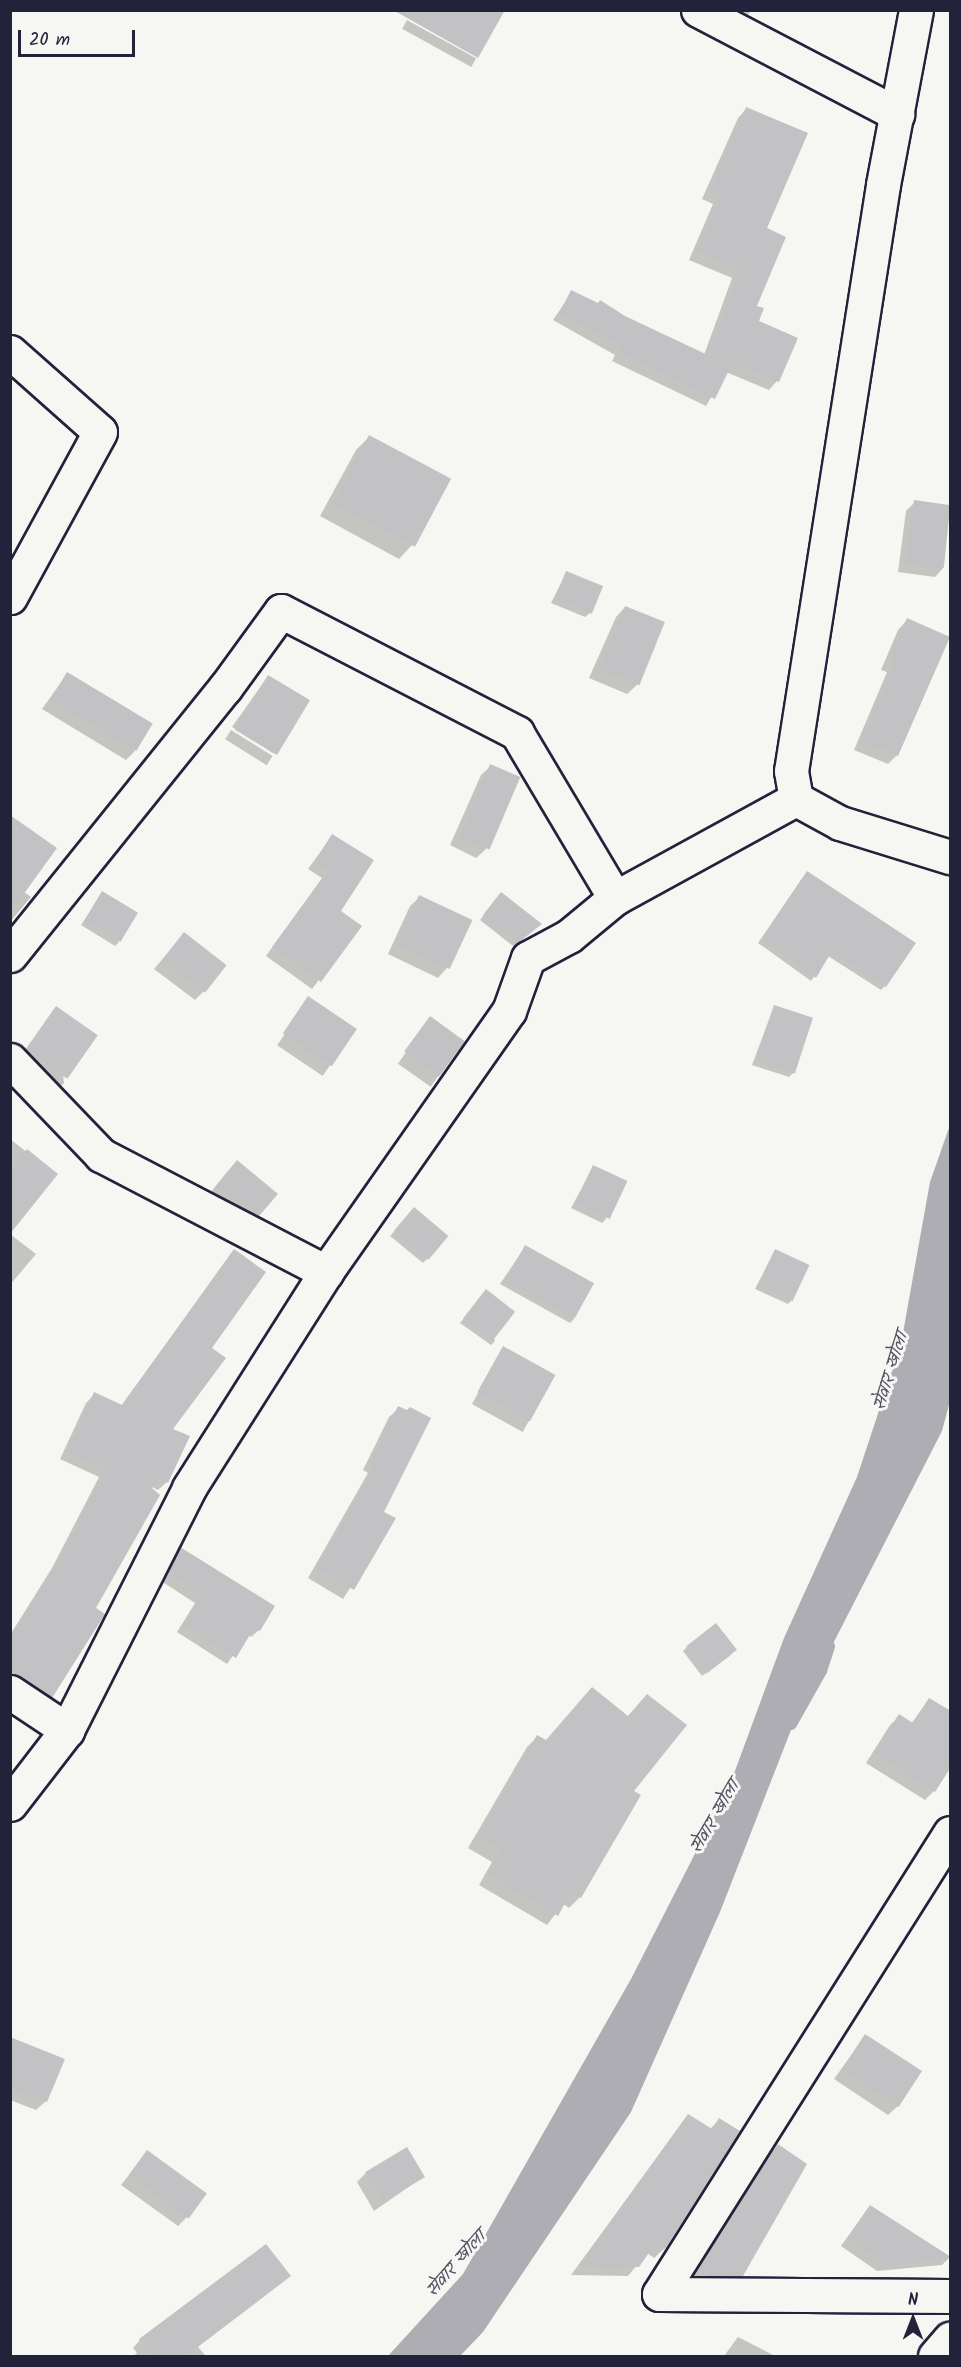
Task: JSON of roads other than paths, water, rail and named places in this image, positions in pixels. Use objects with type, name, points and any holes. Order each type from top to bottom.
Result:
[{"type":"street","points":[[698,10],[897,114]]},
{"type":"street","points":[[796,799],[791,771],[799,704],[916,10]]},
{"type":"street","points":[[10,352],[100,432],[10,597]]},
{"type":"street","points":[[10,955],[225,688],[281,611],[517,733],[615,898]]},
{"type":"street","points":[[796,799],[840,823],[951,857]]},
{"type":"street","points":[[10,1804],[67,1730],[189,1488],[326,1272],[509,1011],[528,958],[569,936],[615,898],[796,799]]},
{"type":"street","points":[[10,1060],[101,1155],[326,1272]]},
{"type":"street","points":[[10,1692],[67,1730]]},
{"type":"street","points":[[951,1833],[659,2294],[951,2296]]},
{"type":"street","points":[[935,2356],[951,2339]]},
{"type":"water","points":[[950,1125],[950,1401],[942,1431],[798,1712],[720,1912],[631,2112],[483,2332],[460,2356],[388,2356],[463,2274],[631,1979],[729,1787],[784,1638],[857,1477],[901,1344],[930,1182]]},
{"type":"waterway","name":"सेवार खोला","points":[[791,1724],[821,1671],[829,1646]]}]
